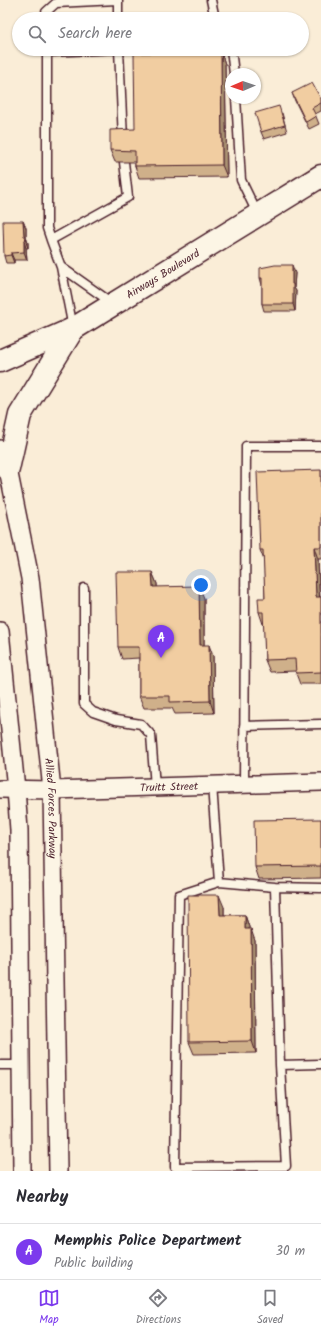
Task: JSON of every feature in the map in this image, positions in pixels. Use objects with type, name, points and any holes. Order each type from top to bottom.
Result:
[{"type":"main road","name":"Airways Boulevard","points":[[0,361],[73,329],[321,176]]},
{"type":"main road","points":[[8,469],[20,414],[73,329]]},
{"type":"street","name":"Allied Forces Parkway","points":[[0,449],[8,469],[30,578],[52,790],[58,1171]]},
{"type":"street","points":[[0,631],[8,789],[19,830],[22,1171]]},
{"type":"street","name":"Truitt Street","points":[[8,789],[52,790],[321,782]]},
{"type":"lane","points":[[46,12],[56,3],[117,0],[118,12]]},
{"type":"lane","points":[[211,0],[214,12]]},
{"type":"lane","points":[[46,56],[47,228],[61,267],[73,329]]},
{"type":"lane","points":[[119,56],[123,141]]},
{"type":"lane","points":[[232,56],[233,68]]},
{"type":"lane","points":[[236,104],[241,180],[258,215]]},
{"type":"lane","points":[[51,240],[128,197],[124,162]]},
{"type":"lane","points":[[61,267],[114,304]]},
{"type":"lane","points":[[244,784],[246,446],[321,446]]},
{"type":"lane","points":[[84,588],[84,704],[93,712],[116,720],[141,724],[151,735],[155,787]]},
{"type":"lane","points":[[244,726],[321,724]]},
{"type":"lane","points":[[212,785],[218,882]]},
{"type":"lane","points":[[275,887],[280,1065],[286,1166],[175,1167],[179,895],[218,882],[275,887],[321,888]]},
{"type":"lane","points":[[0,1065],[21,1064]]},
{"type":"lane","points":[[280,1065],[321,1064]]},
{"type":"building","points":[[134,56],[221,56],[222,165],[135,166],[135,151],[110,150],[110,130],[135,129]]},
{"type":"building","points":[[312,83],[321,99],[321,103],[312,108],[316,116],[306,122],[292,93]]},
{"type":"building","points":[[279,106],[285,125],[261,132],[255,113]]},
{"type":"building","points":[[3,221],[23,221],[24,236],[26,236],[24,241],[24,252],[11,253],[11,255],[4,256]]},
{"type":"building","points":[[275,265],[292,265],[293,304],[262,304],[262,278],[260,278],[260,268]]},
{"type":"building","points":[[321,470],[321,547],[314,547],[316,597],[321,597],[321,672],[296,673],[295,659],[265,660],[263,612],[259,612],[258,598],[265,598],[263,550],[260,550],[257,472]]},
{"type":"building","points":[[116,572],[152,572],[153,587],[199,586],[200,645],[209,645],[210,701],[170,702],[170,696],[139,696],[139,647],[118,647]]},
{"type":"building","points":[[321,819],[321,866],[255,867],[254,820]]},
{"type":"building","points":[[188,895],[219,895],[220,915],[245,915],[245,929],[251,929],[252,1041],[189,1042]]},
{"type":"place","name":"Memphis Police Department","points":[[161,658]]}]
